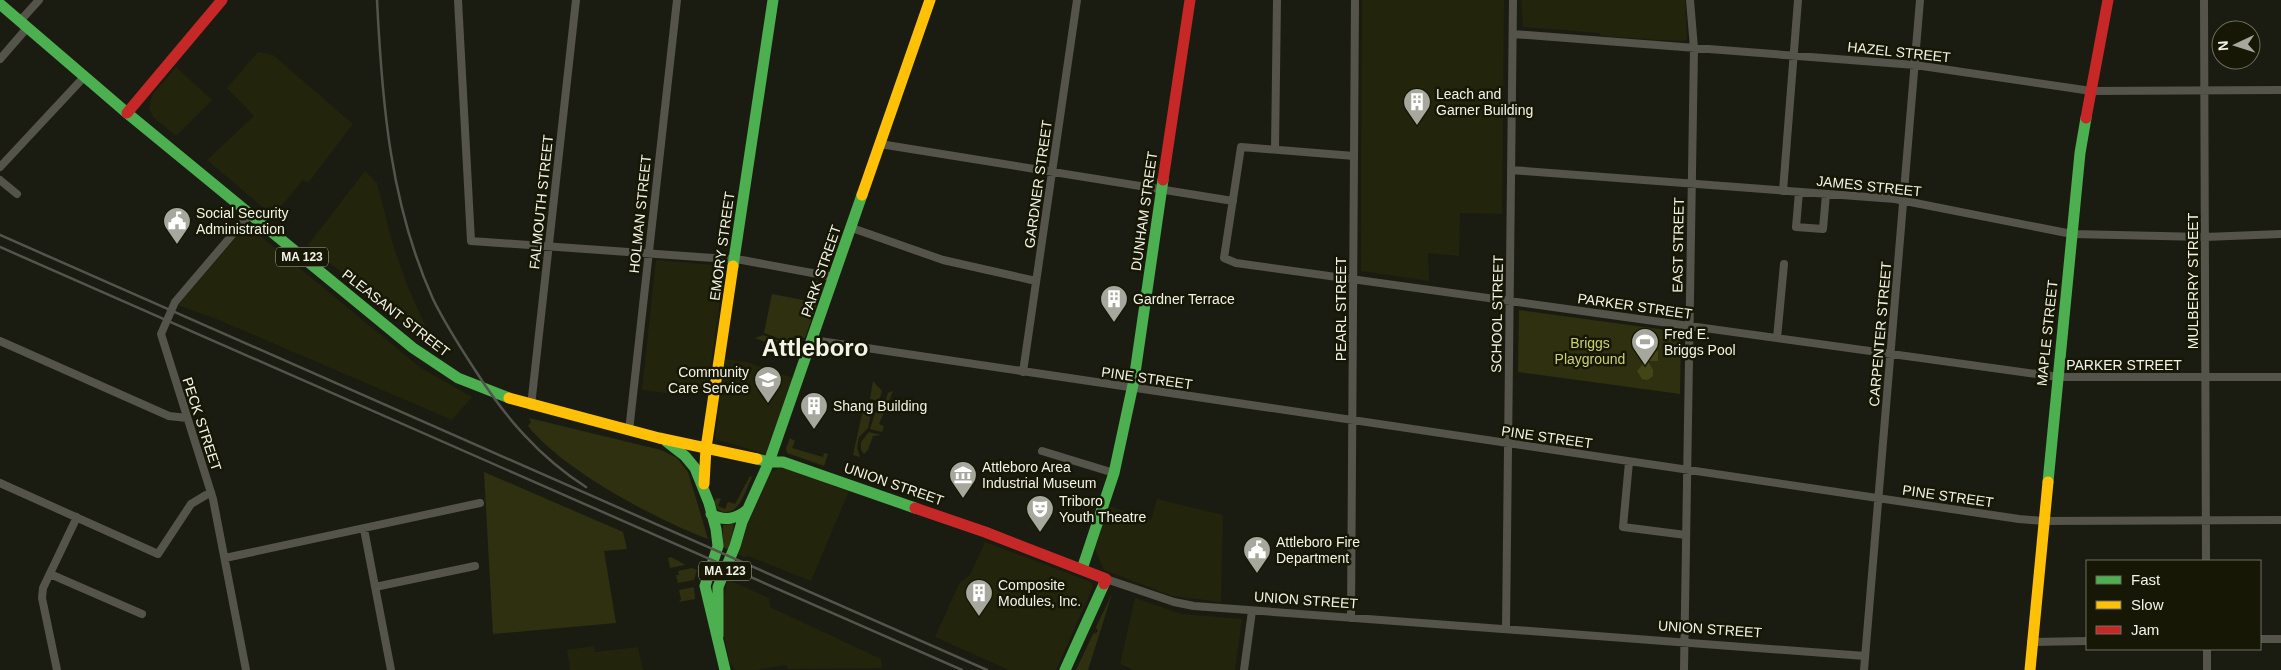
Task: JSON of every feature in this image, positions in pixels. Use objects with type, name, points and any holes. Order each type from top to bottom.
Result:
[{"type":"main road","points":[[127,113],[222,0]]},
{"type":"main road","name":"EMORY STREET","points":[[706,496],[704,474],[706,448],[773,0]]},
{"type":"main road","name":"PARK STREET","points":[[718,636],[718,587],[748,509],[769,462],[930,0]]},
{"type":"main road","name":"DUNHAM STREET","points":[[1082,569],[1114,473],[1132,388],[1190,0]]},
{"type":"main road","name":"MAPLE STREET","points":[[2030,670],[2031,642],[2081,144],[2108,0]]},
{"type":"main road","name":"PLEASANT STREET","points":[[0,4],[127,113],[431,361],[478,387],[531,406],[659,438],[769,462]]},
{"type":"main road","name":"MA 123","points":[[659,438],[688,459],[696,470],[706,496]]},
{"type":"main road","name":"UNION STREET","points":[[769,462],[783,462],[985,532],[1106,578]]},
{"type":"main road","name":"PARK STREET","points":[[706,496],[719,544],[707,574],[705,586],[725,670]]},
{"type":"main road","points":[[711,514],[720,519],[730,519],[741,516],[748,509]]},
{"type":"main road","points":[[1065,670],[1106,578]]},
{"type":"street","points":[[0,59],[39,0]]},
{"type":"street","points":[[458,0],[472,241],[735,259],[834,277]]},
{"type":"street","name":"FALMOUTH STREET","points":[[531,406],[576,0]]},
{"type":"street","name":"HOLMAN STREET","points":[[629,430],[676,0]]},
{"type":"street","name":"GARDNER STREET","points":[[1023,372],[1077,0]]},
{"type":"street","points":[[1275,149],[1277,0]]},
{"type":"street","name":"PEARL STREET","points":[[1351,618],[1356,0]]},
{"type":"street","name":"SCHOOL STREET","points":[[1506,629],[1514,0]]},
{"type":"street","name":"EAST STREET","points":[[1684,670],[1694,48],[1690,0]]},
{"type":"street","points":[[1783,191],[1798,0]]},
{"type":"street","name":"CARPENTER STREET","points":[[1864,670],[1920,0]]},
{"type":"street","name":"MULBERRY STREET","points":[[2204,0],[2206,560]]},
{"type":"street","name":"HAZEL STREET","points":[[1513,34],[1915,65],[2091,90],[2281,90]]},
{"type":"street","points":[[0,167],[85,76]]},
{"type":"street","points":[[880,144],[1233,201],[1241,147],[1354,156]]},
{"type":"street","name":"JAMES STREET","points":[[1511,170],[1903,200],[2072,234],[2205,237],[2281,234]]},
{"type":"street","points":[[0,180],[17,194]]},
{"type":"street","points":[[1799,192],[1796,227],[1823,229],[1826,194]]},
{"type":"street","name":"PARKER STREET","points":[[1233,201],[1224,258],[1236,263],[2058,377],[2281,377]]},
{"type":"street","name":"PECK STREET","points":[[246,670],[211,492],[162,340],[162,327],[174,302],[250,214]]},
{"type":"street","points":[[852,228],[943,260],[1036,281]]},
{"type":"street","points":[[1777,338],[1784,264]]},
{"type":"street","name":"PINE STREET","points":[[813,340],[1878,499],[2043,521],[2281,520]]},
{"type":"street","points":[[0,341],[169,416],[187,418]]},
{"type":"street","points":[[1042,450],[1114,473]]},
{"type":"street","points":[[1629,462],[1622,527],[1686,535]]},
{"type":"street","points":[[0,483],[158,554],[186,510],[197,499],[211,492]]},
{"type":"street","points":[[225,558],[480,503]]},
{"type":"street","points":[[57,670],[42,598],[43,588],[77,517]]},
{"type":"street","points":[[364,529],[391,670]]},
{"type":"street","points":[[375,587],[475,566]]},
{"type":"street","points":[[50,574],[142,614]]},
{"type":"street","name":"UNION STREET","points":[[1106,578],[1181,604],[1252,611],[1865,656]]},
{"type":"street","points":[[1244,670],[1252,611]]},
{"type":"street","points":[[2261,639],[2281,639]]},
{"type":"street","points":[[2031,642],[2086,642]]},
{"type":"street","points":[[2207,650],[2207,670]]},
{"type":"shaded area","points":[[1362,0],[1504,0],[1502,214],[1460,213],[1459,256],[1428,253],[1429,281],[1361,271]]},
{"type":"shaded area","points":[[1521,0],[1685,0],[1687,39],[1684,41],[1601,36],[1600,33],[1523,27]]},
{"type":"shaded area","points":[[258,52],[273,55],[353,124],[308,183],[303,180],[273,216],[207,160],[254,116],[227,88]]},
{"type":"shaded area","points":[[176,67],[212,100],[176,136],[153,117],[149,108],[153,94]]},
{"type":"shaded area","points":[[365,171],[377,183],[393,245],[408,287],[430,337],[427,342],[308,245]]},
{"type":"shaded area","points":[[248,230],[258,234],[421,368],[472,397],[452,420],[219,320],[178,305],[240,233]]},
{"type":"shaded area","points":[[656,260],[725,266],[707,390],[693,388],[692,392],[674,390],[673,394],[642,390]]},
{"type":"shaded area","name":"Fred E. Briggs Pool","points":[[1658,351],[1658,361],[1648,361],[1653,370],[1653,376],[1648,380],[1642,379],[1637,371],[1643,364],[1643,361],[1640,361],[1640,352]]},
{"type":"shaded area","points":[[725,359],[747,362],[796,379],[766,454],[715,439]]},
{"type":"shaded area","points":[[783,466],[834,483],[833,486],[849,491],[811,581],[748,556],[744,557],[735,553],[770,472]]},
{"type":"shaded area","points":[[1157,499],[1223,515],[1221,602],[1172,596],[1104,570],[1095,549],[1108,506],[1151,520]]},
{"type":"shaded area","points":[[985,542],[1091,582],[1093,587],[1056,670],[1009,670],[935,637],[960,582],[970,575]]},
{"type":"shaded area","points":[[727,579],[769,598],[770,607],[881,659],[882,668],[788,669],[786,665],[755,670],[736,670],[729,662],[721,618]]},
{"type":"shaded area","points":[[1135,598],[1181,614],[1242,619],[1235,670],[1134,670],[1120,664]]},
{"type":"shaded area","points":[[594,646],[595,652],[638,647],[643,670],[570,670],[567,650]]},
{"type":"green space","points":[[812,280],[825,283],[820,296],[811,293]]},
{"type":"green space","points":[[772,294],[808,301],[811,295],[819,298],[805,338],[797,336],[789,342],[764,333]]},
{"type":"green space","name":"Briggs Playground","points":[[1519,310],[1681,332],[1680,394],[1518,372]]},
{"type":"green space","points":[[763,335],[788,344],[786,350],[755,338]]},
{"type":"green space","points":[[873,381],[882,391],[879,401],[870,399]]},
{"type":"green space","points":[[893,391],[879,424],[884,426],[882,432],[870,429],[875,413],[883,409],[888,393]]},
{"type":"green space","points":[[869,401],[879,404],[871,414],[868,428],[859,437],[857,448],[860,457],[853,455],[864,405]]},
{"type":"green space","points":[[529,418],[661,450],[677,458],[688,472],[708,539],[662,519],[611,492],[586,476],[544,443],[528,426],[531,422]]},
{"type":"green space","points":[[869,432],[881,435],[873,436],[868,450],[864,454],[861,450],[861,442]]},
{"type":"green space","points":[[790,438],[795,441],[792,448],[823,457],[824,453],[828,454],[824,466],[787,453],[786,448]]},
{"type":"green space","points":[[484,472],[623,532],[627,549],[604,551],[616,623],[493,634]]},
{"type":"green space","points":[[750,476],[752,477],[745,494],[738,505],[730,512],[718,510],[714,501],[717,498],[721,499],[718,506],[725,509],[728,502],[735,504]]},
{"type":"green space","points":[[734,524],[729,550],[723,547],[723,525]]},
{"type":"green space","points":[[671,557],[685,565],[670,568],[668,558]]},
{"type":"green space","points":[[692,568],[697,570],[694,580],[678,583],[676,575],[679,575],[678,571]]},
{"type":"green space","points":[[694,587],[695,599],[679,602],[681,599],[679,590]]},
{"type":"green space","points":[[1112,594],[1088,670],[1076,670],[1093,634],[1098,632],[1096,627]]},
{"type":"railway","points":[[377,0],[386,114],[398,190],[418,263],[433,299],[464,353],[486,387],[511,420],[553,463],[586,487]]},
{"type":"railway","points":[[0,235],[987,670]]},
{"type":"railway","points":[[0,247],[962,670]]},
{"type":"traffic: fast","points":[[733,266],[773,0]]},
{"type":"traffic: fast","points":[[0,4],[127,113],[413,348],[458,378],[509,398]]},
{"type":"traffic: fast","points":[[2048,482],[2080,153],[2086,118]]},
{"type":"traffic: fast","points":[[1082,569],[1114,473],[1134,380],[1163,180]]},
{"type":"traffic: fast","points":[[862,195],[769,462],[783,462],[915,508]]},
{"type":"traffic: fast","points":[[667,442],[685,456],[695,468],[709,503],[716,529],[718,546],[705,586],[725,670]]},
{"type":"traffic: fast","points":[[718,636],[718,587],[735,546],[742,522],[769,462],[757,459]]},
{"type":"traffic: fast","points":[[711,514],[726,519],[735,517],[748,509]]},
{"type":"traffic: fast","points":[[1065,670],[1104,584]]},
{"type":"traffic: slow","points":[[862,195],[930,0]]},
{"type":"traffic: slow","points":[[704,484],[706,448],[733,266]]},
{"type":"traffic: slow","points":[[509,398],[659,438],[757,459]]},
{"type":"traffic: slow","points":[[2030,670],[2048,482]]},
{"type":"traffic: jam","points":[[127,113],[222,0]]},
{"type":"traffic: jam","points":[[1163,180],[1190,0]]},
{"type":"traffic: jam","points":[[2086,118],[2108,0]]},
{"type":"traffic: jam","points":[[915,508],[985,532],[1106,579],[1104,584]]},
{"type":"place","name":"Leach and Garner Building","points":[[1417,126]]},
{"type":"place","name":"Social Security Administration","points":[[177,245]]},
{"type":"place","name":"Gardner Terrace","points":[[1114,323]]},
{"type":"place","name":"Fred E. Briggs Pool","points":[[1645,366]]},
{"type":"place","name":"Community Care Service","points":[[768,404]]},
{"type":"place","name":"Shang Building","points":[[814,430]]},
{"type":"place","name":"Attleboro Area Industrial Museum","points":[[963,499]]},
{"type":"place","name":"Triboro Youth Theatre","points":[[1040,533]]},
{"type":"place","name":"Attleboro Fire Department","points":[[1257,574]]},
{"type":"place","name":"Composite Modules, Inc.","points":[[979,617]]},
{"type":"district","name":"Attleboro","points":[[815,348]]}]
